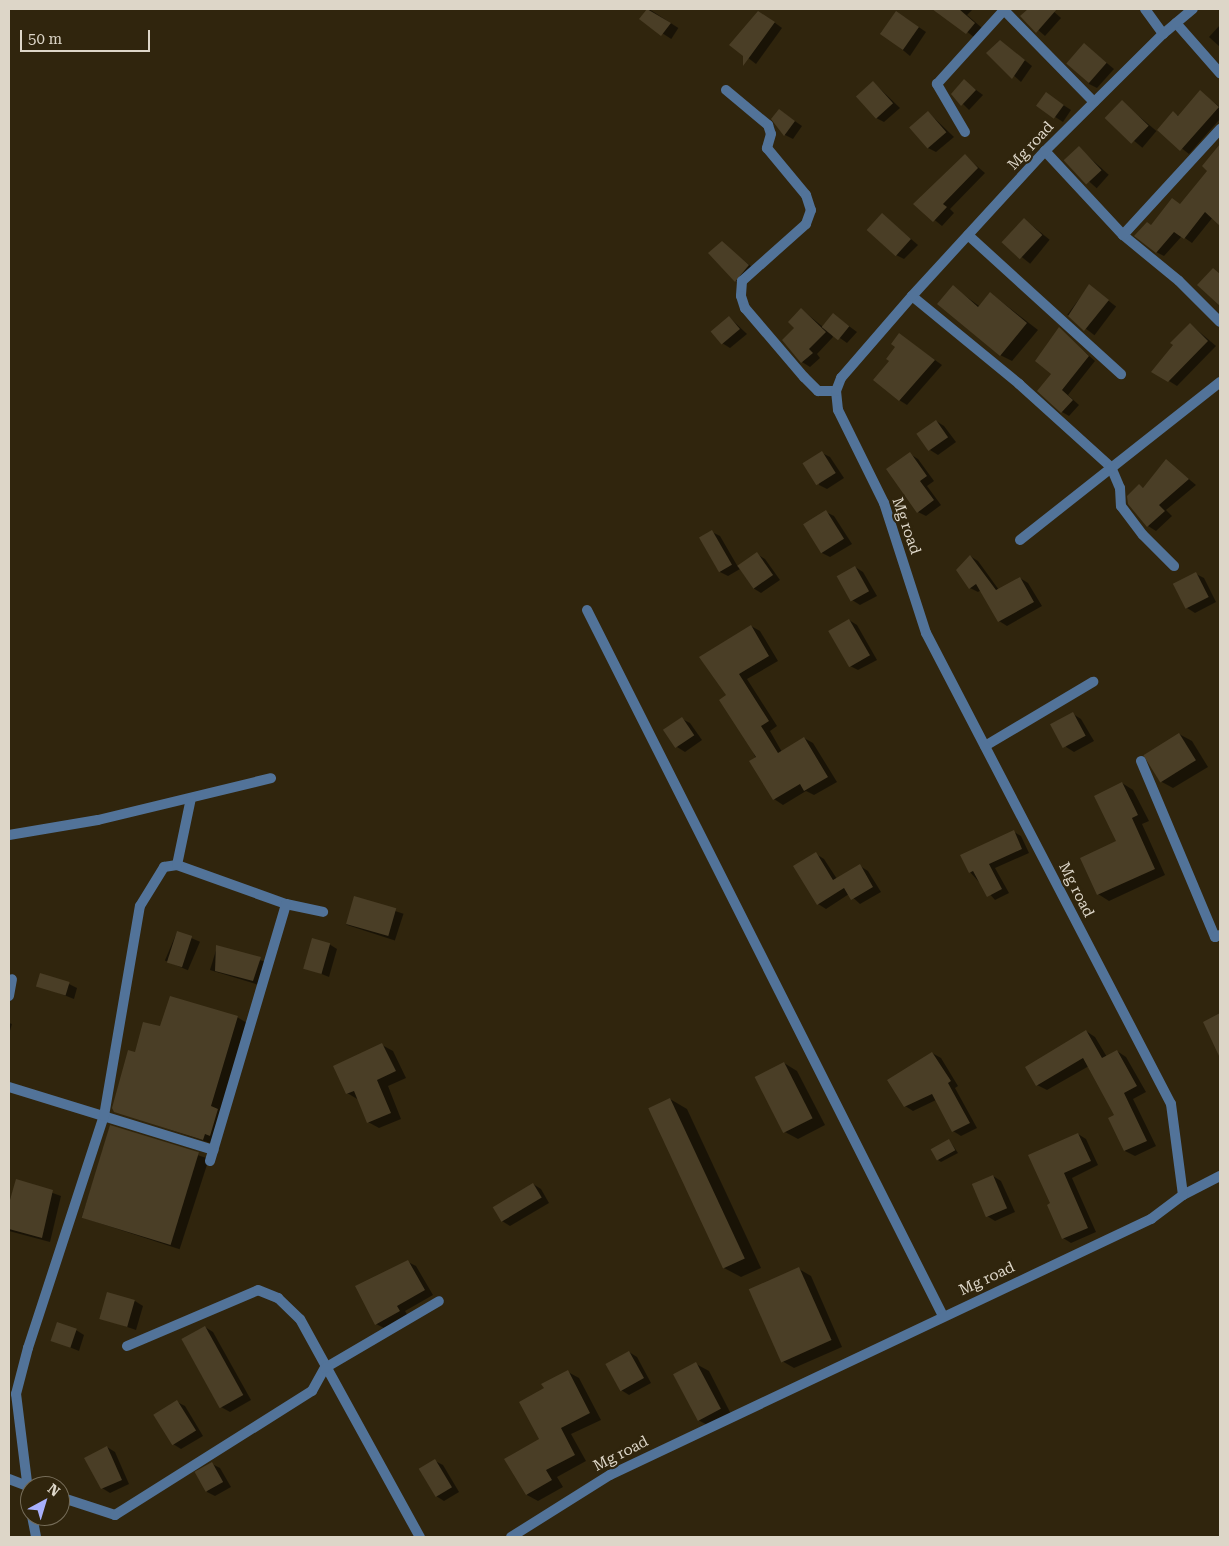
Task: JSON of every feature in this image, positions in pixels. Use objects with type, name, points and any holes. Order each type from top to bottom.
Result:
[{"type":"street","points":[[965,132],[938,84],[1004,9],[1094,102]]},
{"type":"street","points":[[1145,9],[1163,34]]},
{"type":"street","name":"Mg road","points":[[511,1537],[610,1475],[1151,1219],[1183,1195],[1170,1104],[926,633],[884,503],[838,410],[836,391],[841,378],[912,296],[1046,151],[1163,34],[1193,9]]},
{"type":"street","points":[[1176,23],[1220,73]]},
{"type":"street","points":[[726,90],[768,125],[771,134],[767,148],[806,195],[811,210],[806,224],[742,281],[741,296],[745,308],[804,377],[818,390],[836,391]]},
{"type":"street","points":[[1123,235],[1220,129]]},
{"type":"street","points":[[1046,151],[1123,235],[1179,281],[1220,322]]},
{"type":"street","points":[[968,235],[1121,374]]},
{"type":"street","points":[[912,296],[1019,384],[1111,467],[1120,488],[1121,506],[1143,535],[1174,566]]},
{"type":"street","points":[[1020,540],[1220,382]]},
{"type":"street","points":[[587,610],[943,1316]]},
{"type":"street","points":[[985,746],[1093,682]]},
{"type":"street","points":[[1141,761],[1215,937],[1220,935]]},
{"type":"street","points":[[9,835],[98,820],[271,778]]},
{"type":"street","points":[[176,865],[191,798]]},
{"type":"street","points":[[27,1476],[16,1394],[28,1348],[104,1116],[140,906],[164,867],[176,865],[286,904],[322,912]]},
{"type":"street","points":[[210,1161],[286,904]]},
{"type":"street","points":[[9,996],[12,979]]},
{"type":"street","points":[[9,1087],[214,1150]]},
{"type":"street","points":[[1183,1195],[1220,1176]]},
{"type":"street","points":[[127,1346],[258,1290],[278,1298],[300,1319],[420,1537]]},
{"type":"street","points":[[70,1500],[115,1515],[312,1391],[326,1368],[439,1301]]},
{"type":"building","points":[[647,9],[671,23],[661,36],[639,19]]},
{"type":"building","points":[[932,9],[959,9],[975,23],[966,34]]},
{"type":"building","points":[[1028,9],[1057,9],[1036,33],[1020,16]]},
{"type":"building","points":[[758,11],[775,22],[743,66],[743,56],[729,45]]},
{"type":"building","points":[[896,11],[919,27],[903,50],[880,34]]},
{"type":"building","points":[[1000,40],[1025,60],[1012,79],[986,53]]},
{"type":"building","points":[[1084,43],[1107,63],[1089,83],[1066,63]]},
{"type":"building","points":[[964,79],[976,90],[961,106],[951,94]]},
{"type":"building","points":[[873,81],[893,103],[876,119],[856,96]]},
{"type":"building","points":[[1200,90],[1219,107],[1180,151],[1157,130],[1173,111],[1178,116]]},
{"type":"building","points":[[1046,92],[1064,105],[1054,119],[1036,106]]},
{"type":"building","points":[[1122,100],[1149,126],[1131,144],[1105,118]]},
{"type":"building","points":[[779,109],[795,121],[784,136],[771,119]]},
{"type":"building","points":[[928,111],[946,132],[928,149],[909,127]]},
{"type":"building","points":[[1220,144],[1220,226],[1205,212],[1184,239],[1174,232],[1156,253],[1134,236],[1147,222],[1151,225],[1172,198],[1180,204],[1207,171],[1202,166]]},
{"type":"building","points":[[1079,146],[1102,170],[1086,184],[1064,160]]},
{"type":"building","points":[[965,154],[978,168],[943,204],[947,207],[933,222],[913,204]]},
{"type":"building","points":[[882,213],[911,239],[896,256],[867,230]]},
{"type":"building","points":[[1024,218],[1042,235],[1020,259],[1001,242]]},
{"type":"building","points":[[722,241],[749,265],[735,282],[708,253]]},
{"type":"building","points":[[1213,268],[1220,274],[1220,306],[1197,285]]},
{"type":"building","points":[[1089,284],[1109,300],[1084,331],[1068,316]]},
{"type":"building","points":[[953,285],[978,307],[990,292],[1027,323],[1000,356],[937,304]]},
{"type":"building","points":[[801,308],[826,332],[809,349],[813,353],[801,363],[782,340],[794,328],[788,322]]},
{"type":"building","points":[[833,313],[849,326],[838,340],[822,327]]},
{"type":"building","points":[[729,316],[740,329],[722,344],[711,331]]},
{"type":"building","points":[[1190,323],[1208,341],[1168,382],[1151,372],[1173,345],[1170,343]]},
{"type":"building","points":[[1059,327],[1089,356],[1062,390],[1073,400],[1061,413],[1037,391],[1051,374],[1035,361]]},
{"type":"building","points":[[899,333],[935,360],[899,401],[873,380],[889,361],[886,359],[895,347],[891,344]]},
{"type":"building","points":[[936,420],[948,437],[928,451],[916,434]]},
{"type":"building","points":[[822,451],[836,473],[816,485],[802,463]]},
{"type":"building","points":[[910,452],[927,476],[920,481],[934,500],[917,513],[886,469]]},
{"type":"building","points":[[1166,459],[1189,479],[1159,505],[1165,511],[1147,527],[1128,504],[1127,496],[1139,484],[1143,488]]},
{"type":"building","points":[[826,510],[844,539],[821,553],[803,524]]},
{"type":"building","points":[[712,530],[732,565],[719,572],[699,538]]},
{"type":"building","points":[[757,552],[773,575],[753,589],[737,566]]},
{"type":"building","points":[[970,555],[996,590],[1020,577],[1034,602],[998,622],[976,584],[969,589],[956,570]]},
{"type":"building","points":[[855,566],[869,591],[851,602],[837,576]]},
{"type":"building","points":[[1196,572],[1209,597],[1186,609],[1173,584]]},
{"type":"building","points":[[849,619],[870,655],[849,667],[828,631]]},
{"type":"building","points":[[751,625],[769,656],[739,674],[769,721],[761,726],[778,753],[804,737],[828,777],[804,791],[800,784],[773,800],[749,761],[756,757],[719,700],[726,695],[699,657]]},
{"type":"building","points":[[1073,712],[1086,736],[1063,748],[1050,724]]},
{"type":"building","points":[[682,717],[694,735],[675,748],[663,730]]},
{"type":"building","points":[[1179,733],[1196,760],[1160,782],[1143,755]]},
{"type":"building","points":[[1122,782],[1138,815],[1132,818],[1155,869],[1097,895],[1080,858],[1116,841],[1094,796]]},
{"type":"building","points":[[1014,830],[1022,849],[989,864],[1002,889],[987,897],[973,871],[969,873],[960,855]]},
{"type":"building","points":[[816,852],[833,880],[860,864],[873,887],[851,900],[844,888],[817,905],[793,866]]},
{"type":"building","points":[[354,896],[396,908],[388,936],[346,924]]},
{"type":"building","points":[[177,931],[192,936],[182,967],[167,962]]},
{"type":"building","points":[[312,938],[330,943],[321,974],[303,969]]},
{"type":"building","points":[[216,945],[261,957],[253,981],[215,971]]},
{"type":"building","points":[[40,973],[70,982],[66,995],[36,986]]},
{"type":"building","points":[[170,996],[238,1016],[211,1106],[218,1109],[210,1136],[205,1134],[203,1140],[114,1112],[112,1108],[128,1050],[135,1052],[143,1022],[160,1026]]},
{"type":"building","points":[[1220,1013],[1220,1058],[1203,1022]]},
{"type":"building","points":[[1086,1030],[1102,1058],[1117,1050],[1137,1086],[1124,1093],[1147,1141],[1124,1151],[1108,1118],[1114,1115],[1083,1058],[1036,1086],[1025,1067]]},
{"type":"building","points":[[382,1043],[396,1071],[377,1080],[391,1113],[367,1123],[354,1091],[346,1094],[333,1066]]},
{"type":"building","points":[[932,1052],[951,1081],[948,1083],[970,1123],[952,1132],[932,1094],[904,1107],[887,1080]]},
{"type":"building","points":[[784,1062],[813,1118],[783,1133],[755,1077]]},
{"type":"building","points":[[670,1098],[745,1258],[723,1269],[648,1108]]},
{"type":"building","points":[[110,1125],[199,1152],[171,1245],[82,1218]]},
{"type":"building","points":[[1078,1133],[1091,1161],[1064,1173],[1088,1228],[1062,1239],[1047,1205],[1050,1203],[1028,1155]]},
{"type":"building","points":[[949,1139],[955,1150],[937,1161],[931,1149]]},
{"type":"building","points":[[993,1175],[1007,1208],[986,1217],[972,1184]]},
{"type":"building","points":[[16,1179],[53,1190],[42,1238],[9,1229],[9,1203]]},
{"type":"building","points":[[533,1183],[542,1198],[501,1222],[493,1207]]},
{"type":"building","points":[[408,1260],[425,1290],[397,1306],[400,1311],[375,1325],[355,1286]]},
{"type":"building","points":[[799,1267],[832,1340],[781,1362],[749,1289]]},
{"type":"building","points":[[107,1292],[135,1300],[127,1327],[99,1319]]},
{"type":"building","points":[[57,1322],[77,1329],[70,1348],[50,1341]]},
{"type":"building","points":[[205,1326],[243,1395],[220,1408],[181,1339]]},
{"type":"building","points":[[629,1351],[644,1378],[620,1391],[605,1364]]},
{"type":"building","points":[[696,1362],[721,1409],[698,1421],[673,1374]]},
{"type":"building","points":[[568,1370],[590,1413],[561,1428],[575,1455],[546,1470],[552,1480],[526,1495],[504,1459],[539,1439],[519,1402],[544,1388],[541,1384]]},
{"type":"building","points":[[177,1400],[196,1431],[172,1445],[153,1415]]},
{"type":"building","points":[[107,1446],[122,1480],[101,1489],[84,1458]]},
{"type":"building","points":[[435,1459],[452,1487],[436,1497],[419,1469]]},
{"type":"building","points":[[212,1462],[223,1482],[206,1492],[195,1472]]}]
